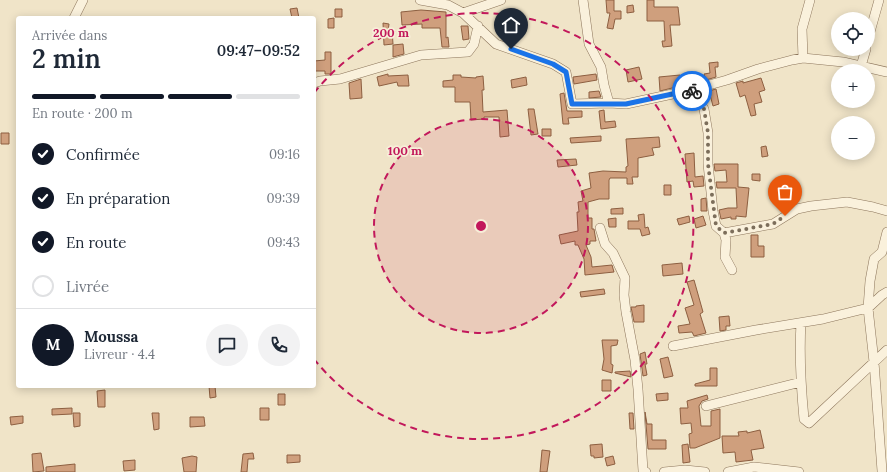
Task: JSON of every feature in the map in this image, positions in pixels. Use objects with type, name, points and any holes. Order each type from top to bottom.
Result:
[{"type":"street","points":[[75,16],[83,0]]},
{"type":"street","points":[[420,0],[448,3],[478,26],[496,44],[553,64],[566,72],[572,104],[626,104],[691,90],[727,80],[758,69],[804,58],[852,64]]},
{"type":"street","points":[[463,14],[501,0]]},
{"type":"street","points":[[583,0],[589,44],[601,67],[609,103]]},
{"type":"street","points":[[804,58],[802,29],[810,0]]},
{"type":"street","points":[[875,14],[879,0]]},
{"type":"street","points":[[316,82],[340,79],[421,55],[468,52],[474,44],[478,26]]},
{"type":"street","points":[[875,69],[887,72]]},
{"type":"street","points":[[691,90],[704,109],[708,133],[708,164],[713,211],[716,226],[724,233],[726,240],[725,257],[732,270]]},
{"type":"street","points":[[724,233],[773,224],[797,209],[811,206],[847,202],[873,206],[887,211]]},
{"type":"street","points":[[600,228],[605,244],[613,254],[625,278],[626,306],[638,389],[643,472]]},
{"type":"street","points":[[882,471],[874,362],[868,308],[870,281],[874,259],[882,252],[887,232]]},
{"type":"street","points":[[673,346],[823,319],[868,308],[887,292]]},
{"type":"street","points":[[801,322],[801,382],[804,419],[809,424],[887,350]]},
{"type":"street","points":[[706,406],[801,382]]},
{"type":"street","points":[[728,472],[754,467],[799,472]]},
{"type":"street","points":[[664,472],[685,470],[705,472]]},
{"type":"building","points":[[606,0],[614,0],[614,11],[621,11],[621,19],[615,19],[613,29],[607,28],[610,13],[607,13]]},
{"type":"building","points":[[647,0],[654,0],[654,7],[678,7],[680,25],[670,25],[672,46],[663,47],[662,41],[665,41],[664,21],[647,21]]},
{"type":"building","points":[[633,5],[634,12],[627,13],[627,6]]},
{"type":"building","points":[[297,8],[299,16],[292,16],[290,9]]},
{"type":"building","points":[[335,9],[342,9],[342,17],[335,17]]},
{"type":"building","points":[[421,10],[446,12],[446,38],[448,37],[449,47],[442,47],[440,28],[422,28],[422,24],[402,25],[401,12]]},
{"type":"building","points":[[334,18],[334,28],[328,28],[328,19]]},
{"type":"building","points":[[383,23],[389,24],[388,31],[392,30],[393,44],[384,45]]},
{"type":"building","points":[[461,26],[468,26],[469,39],[463,40]]},
{"type":"building","points":[[403,44],[404,54],[393,57],[393,45]]},
{"type":"building","points":[[325,52],[331,52],[331,74],[325,74],[325,71],[316,71],[316,61],[325,60]]},
{"type":"building","points":[[718,62],[718,67],[715,67],[716,77],[706,80],[704,74],[710,73],[709,63]]},
{"type":"building","points":[[639,67],[642,79],[628,82],[626,70]]},
{"type":"building","points":[[388,74],[388,76],[408,75],[409,86],[398,86],[397,82],[379,86],[377,77]]},
{"type":"building","points":[[596,74],[597,80],[574,84],[573,77]]},
{"type":"building","points":[[453,75],[476,78],[483,76],[483,112],[507,110],[509,136],[500,137],[499,117],[484,117],[484,119],[471,120],[470,102],[455,102],[455,87],[443,87],[443,81],[453,80]]},
{"type":"building","points":[[680,75],[680,86],[660,91],[659,77]]},
{"type":"building","points":[[526,77],[527,85],[512,88],[511,80]]},
{"type":"building","points":[[761,78],[765,90],[759,92],[762,102],[754,104],[756,115],[751,116],[745,95],[740,97],[736,83],[743,81],[743,83]]},
{"type":"building","points":[[361,79],[362,98],[350,99],[349,83]]},
{"type":"building","points":[[716,89],[719,104],[713,106],[709,91]]},
{"type":"building","points":[[599,91],[601,97],[589,98],[589,92]]},
{"type":"building","points":[[564,93],[567,111],[582,111],[582,117],[568,118],[569,124],[563,124],[560,94]]},
{"type":"building","points":[[528,109],[534,109],[538,134],[531,135]]},
{"type":"building","points":[[604,110],[605,122],[615,121],[616,127],[601,129],[599,111]]},
{"type":"building","points":[[542,129],[551,129],[551,136],[542,136]]},
{"type":"building","points":[[1,133],[9,133],[9,144],[1,144]]},
{"type":"building","points":[[601,136],[601,141],[571,143],[570,138]]},
{"type":"building","points":[[659,137],[660,147],[652,148],[654,155],[638,158],[638,177],[632,177],[633,184],[627,184],[627,178],[610,178],[609,199],[599,199],[588,202],[588,218],[592,218],[592,229],[594,229],[596,241],[590,241],[590,244],[586,245],[591,257],[592,267],[612,265],[614,272],[585,275],[584,259],[578,245],[575,245],[575,241],[561,244],[559,235],[578,231],[578,202],[583,201],[581,191],[591,188],[589,173],[603,171],[626,172],[626,167],[628,166],[626,139]]},
{"type":"building","points":[[766,146],[768,156],[762,157],[761,147]]},
{"type":"building","points":[[694,153],[695,177],[703,176],[704,186],[694,187],[693,181],[687,182],[685,154]]},
{"type":"building","points":[[576,159],[577,165],[558,167],[557,160]]},
{"type":"building","points":[[714,164],[738,164],[738,187],[749,188],[746,217],[736,216],[736,219],[731,219],[731,217],[721,219],[719,210],[737,208],[736,188],[717,188],[716,182],[727,182],[726,170],[715,171]]},
{"type":"building","points":[[752,174],[760,174],[760,181],[752,180]]},
{"type":"building","points":[[664,185],[671,185],[671,195],[664,195]]},
{"type":"building","points":[[706,198],[707,211],[701,211],[701,199]]},
{"type":"building","points":[[623,208],[623,214],[611,214],[611,209]]},
{"type":"building","points":[[644,214],[645,228],[648,227],[650,234],[642,236],[640,229],[628,229],[628,221],[639,221],[638,215]]},
{"type":"building","points":[[689,216],[690,222],[679,225],[677,219]]},
{"type":"building","points":[[703,216],[706,225],[696,228],[694,219]]},
{"type":"building","points":[[616,218],[616,227],[609,227],[608,219]]},
{"type":"building","points":[[751,235],[758,235],[758,246],[764,246],[764,257],[751,257]]},
{"type":"building","points":[[682,263],[683,274],[663,276],[662,265]]},
{"type":"building","points":[[694,280],[703,312],[700,314],[706,333],[694,336],[692,332],[679,333],[678,326],[690,324],[685,308],[694,305],[687,282]]},
{"type":"building","points":[[604,289],[605,294],[581,297],[580,292]]},
{"type":"building","points":[[644,305],[644,322],[634,322],[631,307]]},
{"type":"building","points":[[729,316],[730,326],[726,326],[726,330],[720,331],[719,317]]},
{"type":"building","points":[[602,340],[618,340],[617,345],[611,346],[611,364],[613,365],[612,373],[602,370],[604,359]]},
{"type":"building","points":[[645,352],[647,375],[643,376],[640,354]]},
{"type":"building","points":[[668,357],[673,376],[664,378],[660,359]]},
{"type":"building","points":[[710,368],[717,368],[717,386],[695,386],[695,384],[710,380]]},
{"type":"building","points":[[630,371],[631,377],[615,373],[615,372]]},
{"type":"building","points":[[602,380],[611,380],[611,391],[602,391]]},
{"type":"building","points":[[209,388],[215,388],[216,397],[210,398]]},
{"type":"building","points":[[105,390],[105,407],[98,407],[97,391]]},
{"type":"building","points":[[668,393],[668,400],[657,401],[656,394]]},
{"type":"building","points":[[278,394],[285,394],[285,405],[278,405]]},
{"type":"building","points":[[707,395],[708,399],[702,401],[699,406],[701,426],[711,426],[711,411],[720,409],[720,438],[695,448],[690,448],[689,434],[692,433],[691,423],[681,424],[680,408],[688,408],[687,401]]},
{"type":"building","points":[[72,408],[72,414],[52,415],[52,409]]},
{"type":"building","points":[[260,408],[269,408],[269,420],[260,420]]},
{"type":"building","points":[[645,412],[647,424],[652,424],[652,440],[666,440],[666,449],[648,449]]},
{"type":"building","points":[[73,413],[80,413],[80,426],[74,427]]},
{"type":"building","points":[[152,413],[159,413],[159,429],[154,430]]},
{"type":"building","points":[[629,413],[633,413],[634,429],[630,429]]},
{"type":"building","points":[[23,416],[23,423],[11,425],[10,417]]},
{"type":"building","points":[[190,417],[204,417],[205,426],[190,427]]},
{"type":"building","points":[[760,430],[764,448],[751,450],[753,460],[736,462],[735,452],[723,453],[722,436],[739,436],[738,432],[747,431],[747,433]]},
{"type":"building","points":[[602,444],[603,457],[594,458],[594,456],[591,456],[590,445]]},
{"type":"building","points":[[688,444],[690,462],[683,463],[682,445]]},
{"type":"building","points":[[542,450],[550,451],[547,472],[540,472]]},
{"type":"building","points":[[41,453],[44,471],[33,472],[32,454]]},
{"type":"building","points":[[253,453],[254,459],[248,459],[247,472],[241,472],[243,454]]},
{"type":"building","points":[[287,455],[300,455],[300,462],[287,463]]},
{"type":"building","points":[[192,456],[197,457],[196,472],[184,472],[182,458]]},
{"type":"building","points":[[613,456],[615,464],[607,466],[605,458]]},
{"type":"building","points":[[135,460],[135,470],[124,471],[123,461]]},
{"type":"building","points":[[75,464],[75,472],[46,472],[46,467]]},
{"type":"way so far","points":[[692,91],[704,109],[708,133],[708,164],[716,226],[724,233],[773,224],[785,216]]},
{"type":"route","points":[[511,49],[553,64],[566,72],[572,104],[626,104],[692,91]]}]
